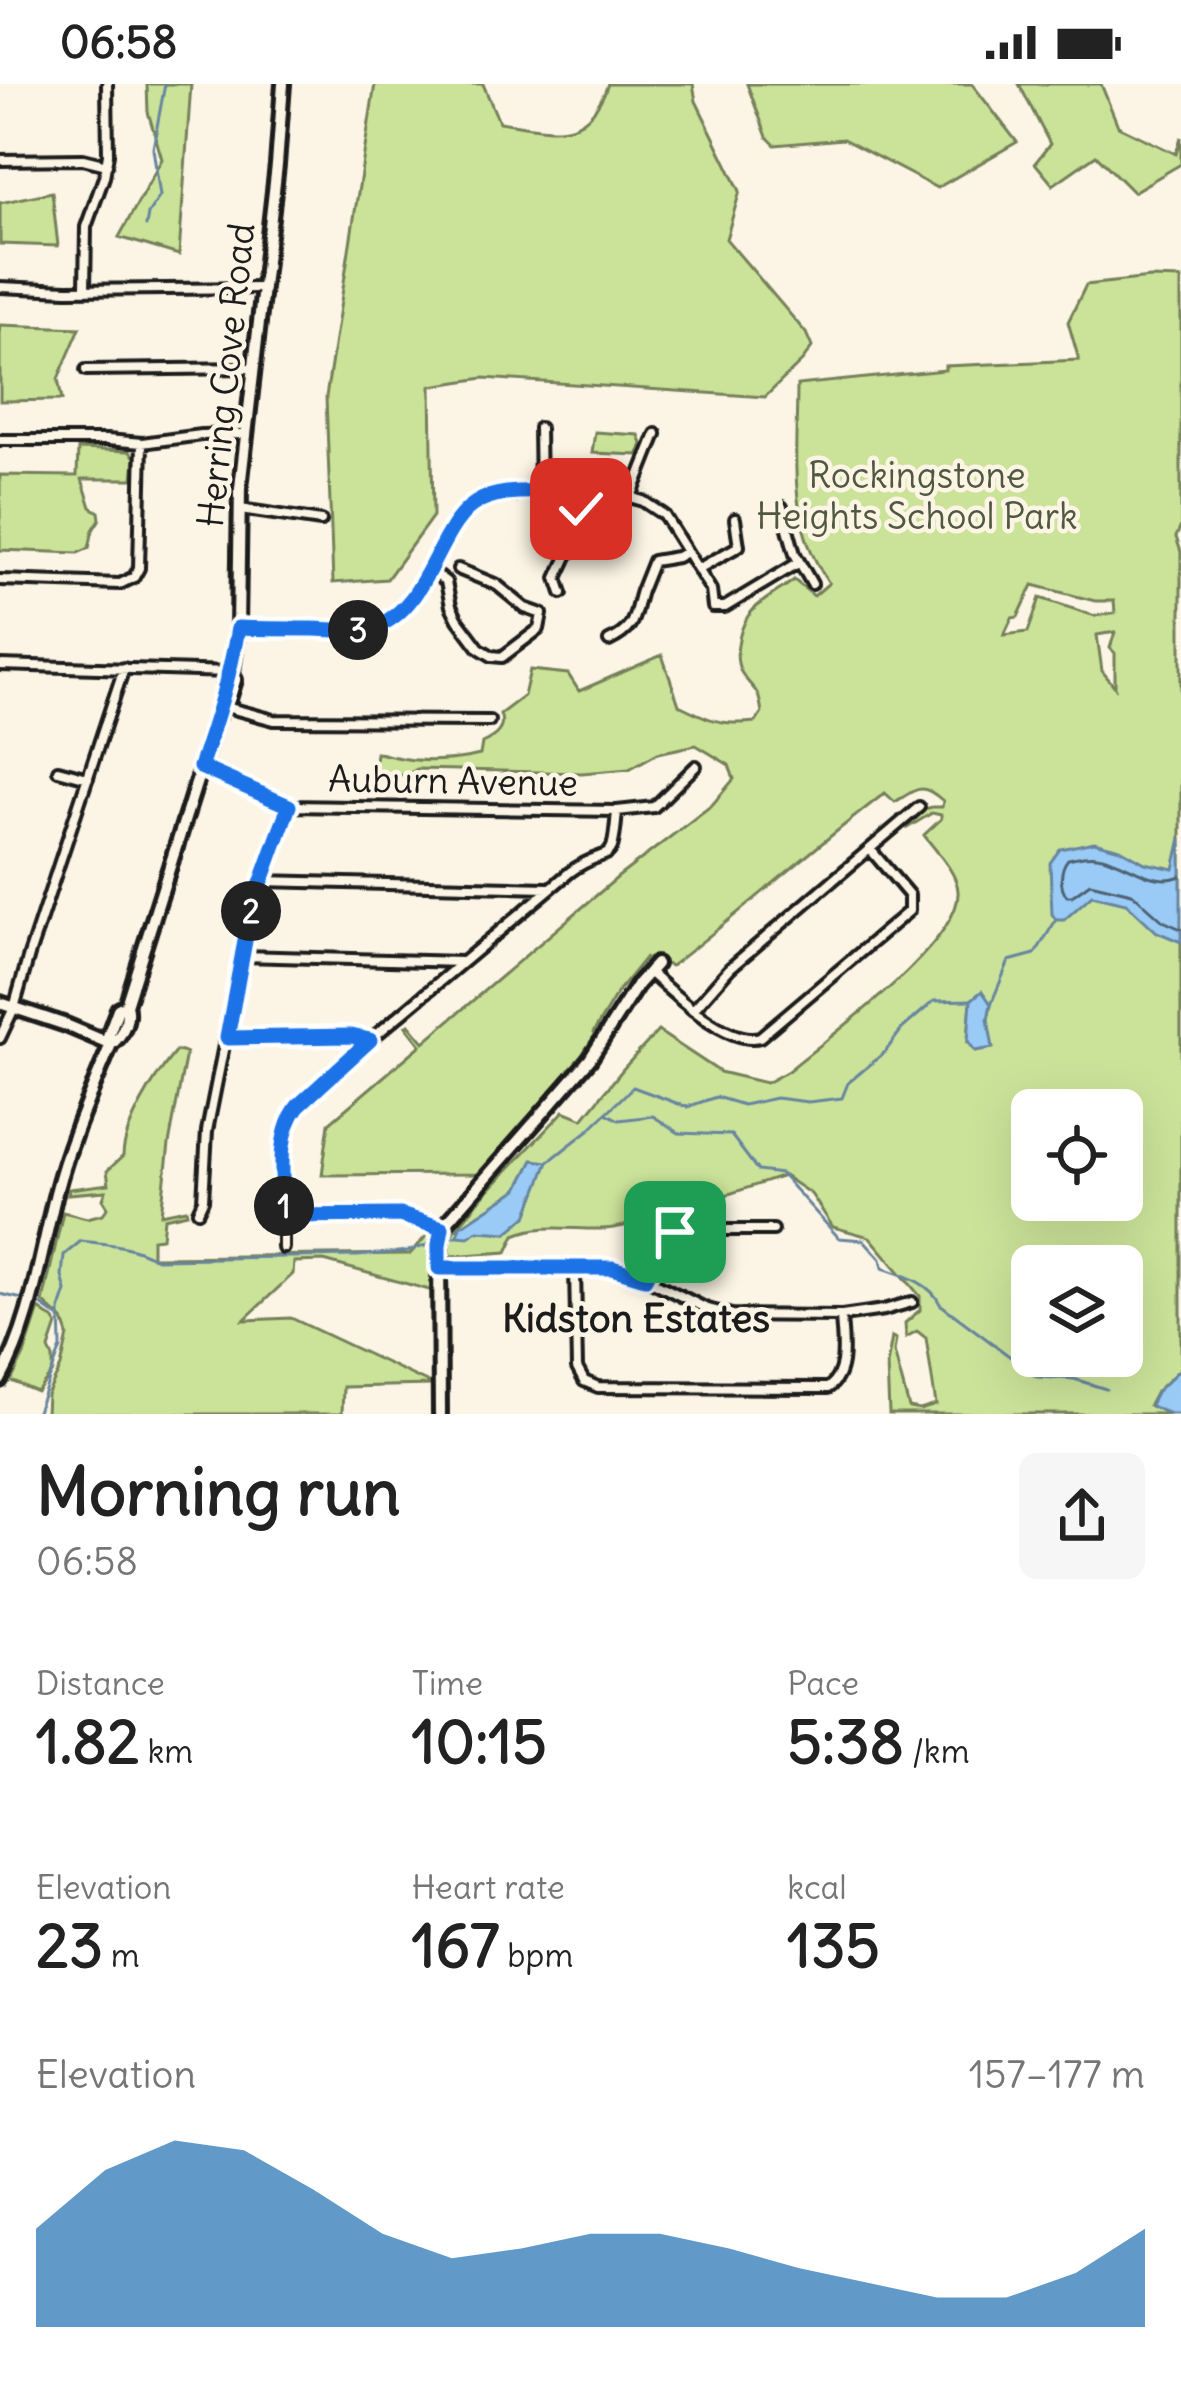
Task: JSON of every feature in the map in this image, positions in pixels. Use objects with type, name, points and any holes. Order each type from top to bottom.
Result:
[{"type":"main road","name":"Herring Cove Road","points":[[0,1380],[25,1322],[57,1189],[111,1044],[108,1036],[118,1010],[125,1005],[200,767],[221,705],[229,699],[235,680],[244,434],[278,166],[283,84]]},
{"type":"main road","points":[[440,1414],[442,1228],[590,1059],[652,968]]},
{"type":"main road","points":[[0,1004],[111,1044]]},
{"type":"street","points":[[85,290],[86,226],[106,165],[107,84]]},
{"type":"street","points":[[0,160],[83,159],[106,165]]},
{"type":"street","points":[[0,287],[263,288]]},
{"type":"street","points":[[86,370],[254,368]]},
{"type":"street","points":[[539,428],[540,493]]},
{"type":"street","points":[[0,440],[142,443],[244,434]]},
{"type":"street","points":[[631,497],[656,434]]},
{"type":"street","points":[[0,580],[129,581],[139,568],[142,443]]},
{"type":"street","points":[[562,593],[557,581],[576,537],[582,493]]},
{"type":"street","points":[[238,628],[353,631],[374,627],[400,611],[459,519],[474,503],[491,496],[616,493],[643,500],[664,515],[682,555],[698,568],[710,590],[713,607],[798,563]]},
{"type":"street","points":[[782,507],[798,563],[812,584]]},
{"type":"street","points":[[240,509],[321,521]]},
{"type":"street","points":[[698,568],[739,546],[735,519]]},
{"type":"street","points":[[609,641],[635,617],[653,561],[682,555]]},
{"type":"street","points":[[430,570],[446,582],[455,617],[490,655],[502,657],[539,629],[542,614],[525,608],[494,584],[458,569]]},
{"type":"street","points":[[0,665],[232,672]]},
{"type":"street","points":[[0,1038],[14,1008],[124,668]]},
{"type":"street","points":[[221,705],[274,720],[489,722]]},
{"type":"street","name":"Auburn Avenue","points":[[200,767],[289,806],[617,811],[654,807],[696,766]]},
{"type":"street","points":[[58,770],[88,778]]},
{"type":"street","points":[[198,1210],[203,1200],[207,1131],[250,914],[289,806]]},
{"type":"street","points":[[693,1010],[730,968],[920,807]]},
{"type":"street","points":[[283,1248],[284,1141],[298,1106],[550,888],[582,864],[612,852],[617,811]]},
{"type":"street","points":[[652,968],[693,1010],[739,1037],[760,1037],[911,906],[909,895],[870,849]]},
{"type":"street","points":[[262,881],[550,888]]},
{"type":"street","points":[[242,956],[464,962]]},
{"type":"street","points":[[227,1038],[351,1036],[370,1040]]},
{"type":"street","points":[[284,1216],[408,1216],[442,1228]]},
{"type":"street","points":[[645,1278],[666,1240],[680,1230],[773,1230]]},
{"type":"street","points":[[439,1268],[612,1268],[723,1314],[841,1316],[912,1302]]},
{"type":"street","points":[[575,1269],[577,1368],[584,1381],[598,1387],[828,1388],[841,1373],[841,1316]]},
{"type":"green space","points":[[147,84],[191,84],[179,255],[119,237],[162,159],[148,112]]},
{"type":"green space","points":[[375,84],[483,84],[499,122],[551,129],[578,124],[589,116],[608,84],[693,84],[696,101],[740,191],[726,239],[806,333],[812,347],[765,397],[484,378],[431,386],[433,516],[387,579],[333,583],[326,397]]},
{"type":"green space","points":[[747,84],[972,84],[1017,142],[937,188],[843,139],[775,145],[767,137]]},
{"type":"green space","points":[[1019,84],[1101,84],[1118,126],[1176,154],[1181,137],[1181,164],[1133,192],[1096,155],[1053,185],[1035,163],[1050,144]]},
{"type":"green space","points":[[52,192],[58,246],[0,244],[0,203]]},
{"type":"green space","name":"Rockingstone Heights School Park","points":[[1181,279],[1181,526],[1176,537],[1181,552],[1181,887],[1109,887],[1181,930],[1181,1368],[1149,1405],[1170,1414],[889,1414],[887,1365],[892,1337],[909,1408],[936,1405],[926,1338],[917,1331],[906,1337],[905,1323],[920,1310],[920,1296],[870,1237],[833,1227],[811,1194],[784,1176],[726,1195],[704,1188],[677,1190],[648,1202],[631,1225],[536,1229],[515,1235],[507,1252],[450,1256],[449,1238],[482,1197],[564,1111],[583,1119],[658,1031],[720,1072],[766,1083],[832,1036],[916,962],[939,936],[958,891],[950,869],[924,835],[941,815],[932,813],[907,828],[898,816],[942,807],[943,801],[925,789],[895,802],[885,793],[671,966],[645,958],[619,990],[574,1067],[479,1174],[322,1175],[329,1123],[421,1045],[406,1026],[424,1042],[618,877],[712,805],[734,779],[729,765],[696,745],[658,753],[629,769],[582,773],[417,769],[396,775],[374,768],[376,753],[427,761],[480,755],[482,743],[500,728],[500,714],[524,696],[530,670],[568,674],[579,691],[662,655],[679,705],[716,721],[756,722],[762,713],[759,697],[737,659],[748,616],[794,580],[814,596],[829,583],[815,560],[800,512],[797,385],[945,370],[945,366],[1079,360],[1068,322],[1086,285]],"holes":[[[1033,585],[1095,601],[1114,601],[1115,613],[1095,616],[1040,598],[1028,632],[1004,635]],[[1115,632],[1110,648],[1115,653],[1115,687],[1102,671],[1097,635]],[[982,992],[991,1004],[988,1019],[968,1040],[971,1001]],[[533,1161],[507,1233],[461,1227],[518,1189]]]},
{"type":"green space","points":[[0,325],[80,328],[58,379],[62,400],[0,401]]},
{"type":"green space","points":[[595,432],[639,435],[638,455],[592,453]]},
{"type":"green space","points":[[78,449],[129,451],[135,457],[133,479],[82,479],[100,519],[89,548],[78,553],[0,550],[0,475],[77,476]]},
{"type":"green space","points":[[176,1051],[186,1053],[161,1214],[186,1209],[187,1213],[164,1218],[162,1238],[152,1239],[152,1257],[410,1254],[432,1234],[433,1291],[324,1261],[294,1262],[293,1274],[244,1320],[291,1318],[433,1385],[343,1387],[342,1414],[46,1414],[47,1395],[61,1367],[68,1335],[63,1320],[43,1302],[63,1212],[87,1218],[103,1214],[108,1207],[103,1199],[106,1191],[68,1194],[69,1189],[109,1184],[107,1171],[123,1156],[135,1116]]},
{"type":"green space","points":[[39,1309],[57,1325],[49,1349],[53,1372],[37,1392],[11,1381]]},
{"type":"water","points":[[1181,838],[1181,942],[1157,932],[1126,903],[1092,895],[1064,920],[1052,914],[1050,863],[1060,849],[1094,842],[1174,869]]},
{"type":"water","points":[[982,991],[991,1004],[988,1019],[993,1048],[975,1051],[968,1041],[971,1000]]},
{"type":"water","points":[[533,1160],[548,1162],[527,1216],[507,1233],[478,1231],[458,1236],[460,1227],[518,1189]]},
{"type":"water","points":[[1181,1368],[1181,1414],[1150,1406],[1156,1392]]},
{"type":"waterway","points":[[146,226],[160,196],[153,148],[165,84]]},
{"type":"waterway","points":[[991,1004],[1009,961],[1035,954],[1056,920]]},
{"type":"waterway","points":[[548,1162],[633,1087],[687,1107],[716,1097],[743,1105],[776,1098],[808,1102],[842,1098],[848,1083],[934,1001],[971,1000]]},
{"type":"waterway","points":[[606,1113],[619,1120],[653,1116],[679,1133],[731,1135],[758,1171],[781,1174],[839,1238],[864,1240],[883,1268],[923,1285],[940,1304],[1037,1377],[1074,1379],[1106,1389]]},
{"type":"waterway","points":[[443,1240],[458,1236]]},
{"type":"waterway","points":[[36,1414],[61,1348],[64,1255],[81,1241],[129,1248],[156,1259],[358,1256],[434,1243]]},
{"type":"waterway","points":[[0,1294],[27,1300]]},
{"type":"waterway","points":[[37,1302],[58,1317]]},
{"type":"district","name":"Kidston Estates","points":[[636,1318]]},
{"type":"route","points":[[581,509],[582,493],[498,495],[476,502],[459,519],[406,606],[374,627],[353,631],[238,628],[232,672],[226,678],[200,767],[289,806],[250,914],[227,1038],[351,1036],[370,1040],[289,1119],[284,1141],[284,1216],[400,1215],[417,1219],[442,1228],[439,1268],[612,1268],[645,1278],[675,1232]]}]
